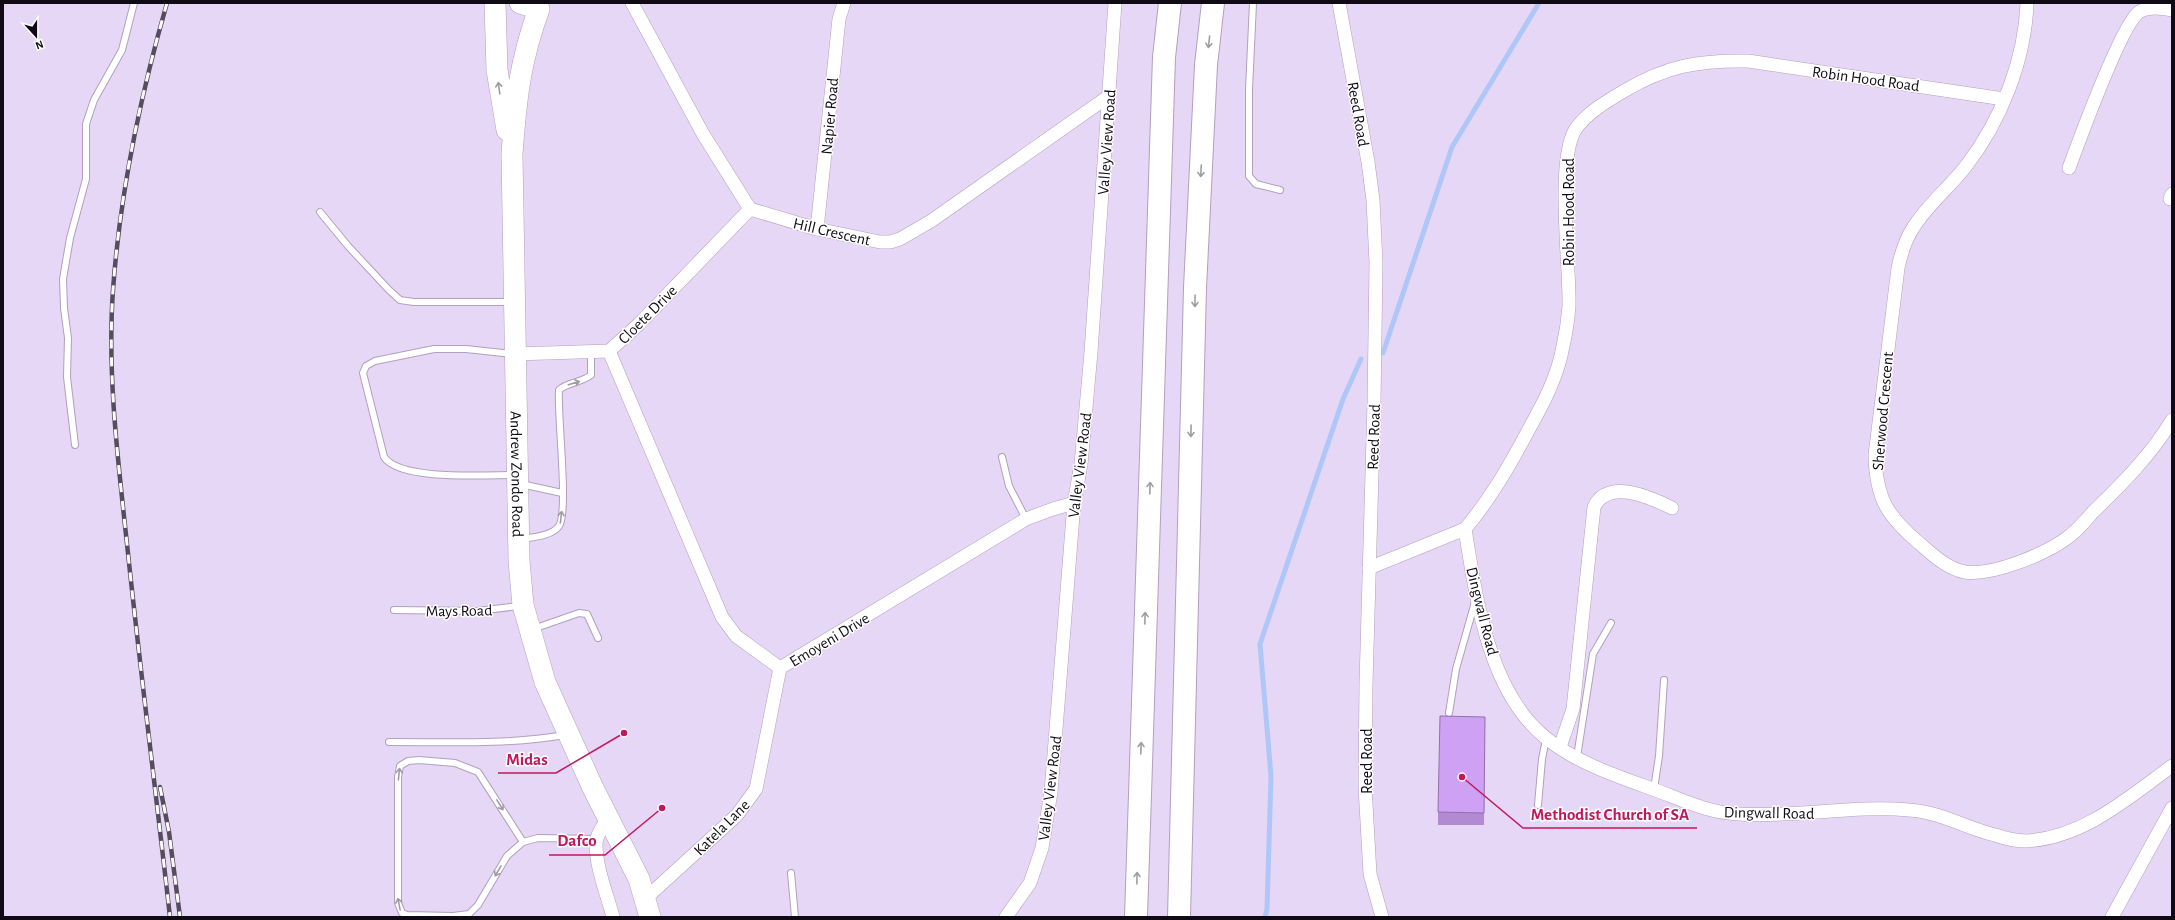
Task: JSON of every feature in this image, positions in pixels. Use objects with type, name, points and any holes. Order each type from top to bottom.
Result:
[{"type":"highway","points":[[1136,917],[1164,57],[1170,3]]},
{"type":"highway","points":[[1179,917],[1195,288],[1206,65],[1213,3]]},
{"type":"main road","points":[[495,3],[497,70],[503,112],[512,154]]},
{"type":"main road","name":"Andrew Zondo Road","points":[[520,3],[539,9],[521,68],[516,104],[512,154],[518,539],[523,605],[545,682],[608,819],[639,880],[648,907]]},
{"type":"street","points":[[632,3],[703,134],[750,209]]},
{"type":"street","name":"Napier Road","points":[[817,229],[839,19],[844,3]]},
{"type":"street","name":"Valley View Road","points":[[1006,917],[1030,883],[1038,865],[1051,792],[1074,503],[1081,464],[1115,3]]},
{"type":"street","name":"Reed Road","points":[[1338,3],[1365,147],[1373,200],[1376,263],[1376,317],[1365,786],[1370,874],[1382,917]]},
{"type":"street","name":"Sherwood Crescent","points":[[2027,3],[2026,28],[2020,54],[2004,98],[1985,139],[1966,166],[1913,228],[1903,247],[1898,268],[1875,455],[1876,481],[1886,506],[1900,527],[1943,563],[1965,572],[1988,571],[2019,562],[2068,538],[2126,480],[2172,420]]},
{"type":"street","points":[[2069,168],[2105,76],[2130,23],[2138,13],[2145,9],[2172,10]]},
{"type":"street","name":"Robin Hood Road","points":[[1465,529],[1481,509],[1503,476],[1542,406],[1559,364],[1569,307],[1566,167],[1569,144],[1576,129],[1593,112],[1637,83],[1664,71],[1686,64],[1717,60],[1763,63],[2004,98]]},
{"type":"street","name":"Hill Crescent","points":[[750,209],[817,229],[880,242],[890,242],[900,239],[937,216],[1109,96]]},
{"type":"street","name":"Cloete Drive","points":[[515,354],[608,351],[639,324],[750,209]]},
{"type":"street","name":"Emoyeni Drive","points":[[608,351],[722,617],[736,636],[780,668],[1026,519],[1074,503]]},
{"type":"street","points":[[1560,747],[1573,709],[1594,507],[1604,495],[1617,492],[1640,494],[1672,508]]},
{"type":"street","points":[[1369,568],[1465,529]]},
{"type":"street","name":"Dingwall Road","points":[[1465,529],[1476,598],[1490,649],[1512,698],[1522,713],[1546,739],[1577,757],[1625,779],[1703,807],[1736,814],[1909,810],[1940,815],[1993,835],[2024,841],[2053,837],[2079,828],[2112,810],[2172,766]]},
{"type":"street","name":"Katela Lane","points":[[648,907],[737,815],[756,789],[780,668]]},
{"type":"street","points":[[2112,917],[2172,808]]},
{"type":"street","points":[[608,819],[597,839],[598,857],[613,917]]},
{"type":"lane","points":[[75,445],[67,376],[68,338],[64,308],[63,279],[70,238],[86,179],[86,124],[94,100],[122,50],[134,3]]},
{"type":"lane","points":[[1253,3],[1249,89],[1249,176],[1256,184],[1280,190]]},
{"type":"lane","points":[[320,212],[348,246],[400,300],[414,302],[514,302]]},
{"type":"lane","points":[[515,354],[466,349],[434,349],[375,361],[366,366],[363,373],[384,457],[395,467],[434,474],[518,479],[562,493]]},
{"type":"lane","points":[[518,539],[555,530],[560,525],[562,493],[559,390],[562,386],[580,382],[591,375],[591,352]]},
{"type":"lane","points":[[1002,457],[1009,486],[1026,519]]},
{"type":"lane","points":[[1449,713],[1456,669],[1476,598]]},
{"type":"lane","name":"Mays Road","points":[[394,610],[478,611],[523,605]]},
{"type":"lane","points":[[530,630],[579,613],[587,614],[598,638]]},
{"type":"lane","points":[[1577,757],[1593,654],[1612,623]]},
{"type":"lane","points":[[1654,789],[1660,749],[1664,680]]},
{"type":"lane","points":[[390,742],[505,743],[532,741],[568,734]]},
{"type":"lane","points":[[1538,805],[1542,759],[1546,739]]},
{"type":"lane","points":[[523,842],[478,772],[455,763],[419,760],[408,761],[400,766],[398,777],[398,903],[402,913],[417,916],[453,916],[469,914],[478,905],[507,856],[523,842],[538,838],[597,839]]},
{"type":"lane","points":[[791,873],[795,917]]},
{"type":"building","points":[[1440,716],[1485,717],[1484,813],[1438,812]]},
{"type":"waterway","points":[[1383,353],[1452,147],[1539,3]]},
{"type":"waterway","points":[[1265,917],[1267,909],[1271,776],[1260,644],[1343,399],[1361,359]]},
{"type":"railway","points":[[167,3],[148,74],[132,145],[126,181],[116,253],[111,353],[114,417],[120,481],[170,917]]},
{"type":"railway","points":[[160,787],[169,832],[180,917]]},
{"type":"place","name":"Midas","points":[[624,733]]},
{"type":"place","name":"Methodist Church of SA","points":[[1462,777]]},
{"type":"place","name":"Dafco","points":[[662,808]]}]
